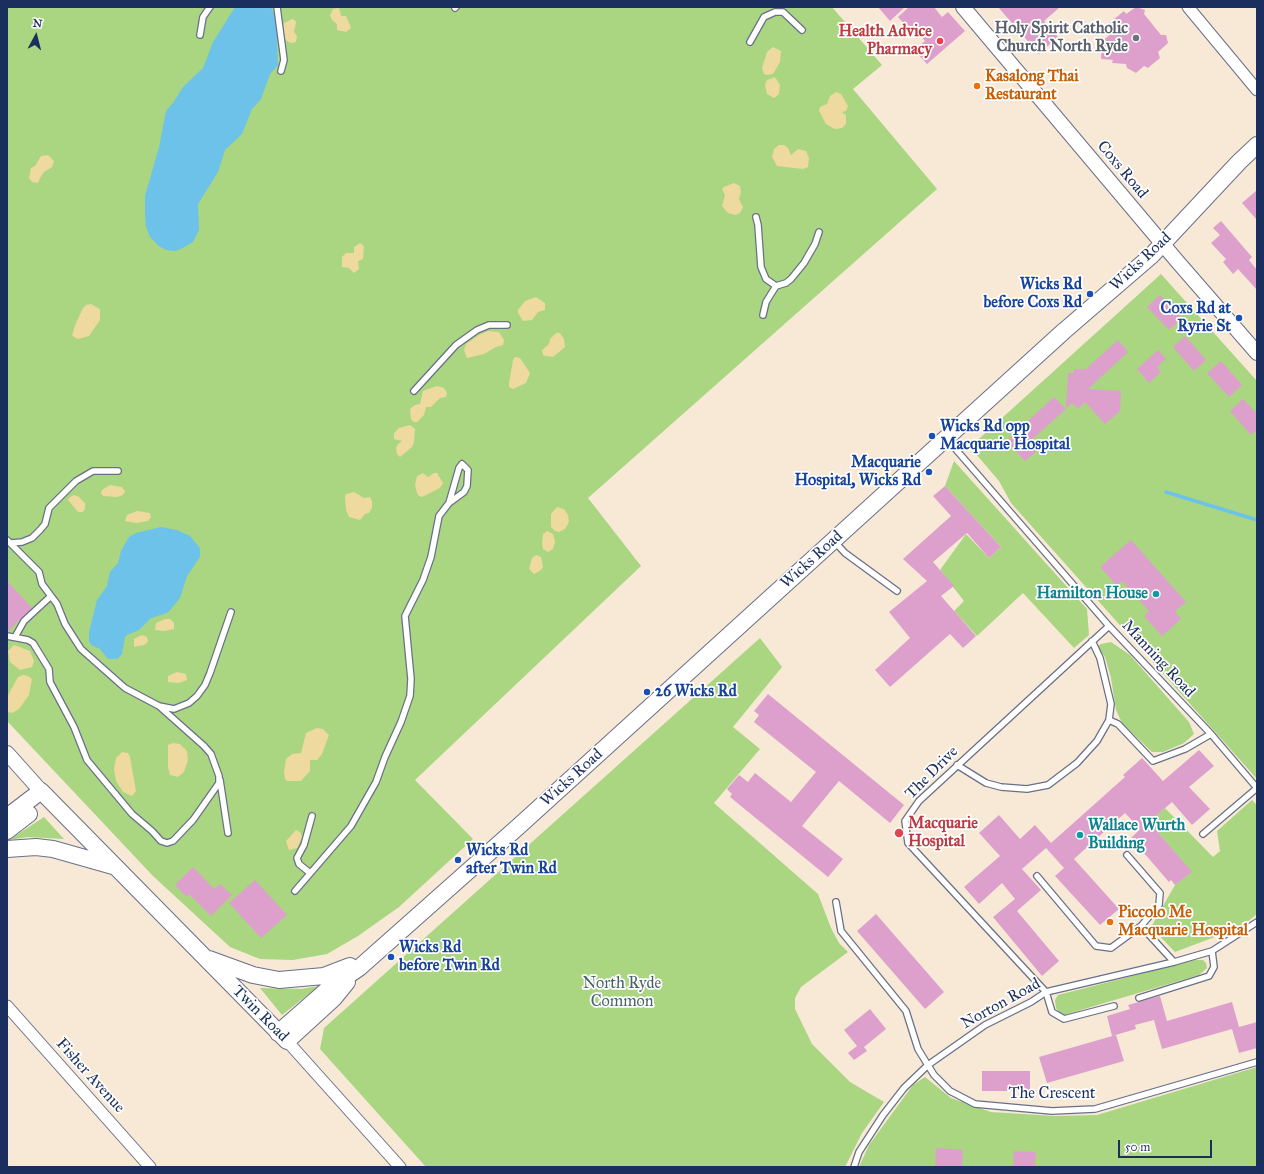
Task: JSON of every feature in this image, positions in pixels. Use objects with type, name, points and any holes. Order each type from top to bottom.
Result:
[{"type":"main road","name":"Wicks Road","points":[[283,1037],[327,990],[359,968],[519,826],[1163,243],[1239,162],[1257,145]]},
{"type":"main road","points":[[7,817],[44,795]]},
{"type":"main road","points":[[7,831],[44,795]]},
{"type":"main road","name":"Twin Road","points":[[44,795],[283,1037]]},
{"type":"main road","name":"Twin Road","points":[[7,849],[36,847],[70,853],[114,866]]},
{"type":"main road","points":[[203,957],[254,975],[286,980],[334,973],[373,955]]},
{"type":"street","name":"Coxs Road","points":[[963,7],[1257,353]]},
{"type":"street","points":[[1188,7],[1257,90]]},
{"type":"street","name":"Twin Road","points":[[7,753],[44,795]]},
{"type":"street","name":"Fisher Avenue","points":[[7,1006],[150,1167]]},
{"type":"street","name":"Twin Road","points":[[283,1037],[400,1167]]},
{"type":"lane","points":[[200,35],[203,17],[210,7]]},
{"type":"lane","points":[[277,7],[284,60],[281,71]]},
{"type":"lane","points":[[750,42],[764,18],[775,12],[783,12],[802,30]]},
{"type":"lane","points":[[756,217],[763,274],[766,279],[776,286]]},
{"type":"lane","points":[[763,315],[766,302],[776,286],[786,283],[791,279],[808,257],[819,232]]},
{"type":"lane","points":[[414,391],[456,344],[477,330],[489,325],[506,325]]},
{"type":"lane","name":"Manning Road","points":[[946,438],[1110,626],[1211,734],[1257,788]]},
{"type":"lane","points":[[295,891],[344,837],[370,796],[401,722],[410,696],[411,679],[405,616],[420,586],[431,557],[439,516],[449,503],[464,492],[467,486],[468,470],[462,464],[459,468],[449,503]]},
{"type":"lane","points":[[9,541],[22,542],[32,538],[45,524],[50,508],[76,480],[94,471],[118,471]]},
{"type":"lane","points":[[9,541],[39,572],[42,584],[57,604],[65,624],[81,649],[125,688],[148,702],[159,706],[174,709],[189,703],[198,696],[210,673],[231,612]]},
{"type":"lane","points":[[833,541],[849,556],[897,591]]},
{"type":"lane","points":[[15,637],[24,621],[51,596]]},
{"type":"lane","name":"The Drive","points":[[1046,992],[908,843],[905,821],[919,801],[1110,626]]},
{"type":"lane","points":[[7,636],[15,637],[32,644],[49,669],[50,682],[74,728],[87,760],[132,814],[161,841],[167,843],[173,841],[186,828],[219,784],[219,776]]},
{"type":"lane","points":[[957,765],[986,783],[1000,787],[1027,789],[1048,785],[1077,763],[1097,741],[1109,720],[1111,704],[1100,658],[1092,641]]},
{"type":"lane","points":[[159,706],[211,754],[219,776],[228,833]]},
{"type":"lane","points":[[1109,720],[1118,724],[1152,760],[1185,749],[1211,734]]},
{"type":"lane","points":[[1203,834],[1257,788]]},
{"type":"lane","points":[[310,873],[299,864],[297,858],[304,845],[312,816]]},
{"type":"lane","points":[[1036,876],[1096,946],[1111,948],[1141,926],[1159,905],[1160,893],[1127,855]]},
{"type":"lane","name":"The Crescent","points":[[836,902],[841,931],[906,1011],[918,1049],[928,1065],[941,1083],[950,1091],[975,1104],[1052,1111],[1095,1109],[1257,1062]]},
{"type":"lane","name":"Norton Road","points":[[854,1167],[860,1152],[883,1115],[904,1088],[928,1065],[985,1025],[1031,1002],[1046,992],[1174,962],[1212,951],[1257,922]]},
{"type":"lane","points":[[1141,926],[1174,962]]},
{"type":"lane","points":[[1139,998],[1209,976],[1214,967],[1212,951]]},
{"type":"lane","points":[[1046,992],[1052,1012],[1064,1019],[1114,1006]]},
{"type":"green space","points":[[7,7],[832,7],[882,65],[853,89],[937,189],[588,498],[641,566],[415,780],[473,839],[399,907],[358,936],[327,954],[293,960],[260,959],[230,947],[153,876],[7,721]]},
{"type":"green space","points":[[1161,274],[1257,381],[1257,779],[1011,503],[999,481],[970,447]]},
{"type":"green space","points":[[954,461],[1087,609],[1089,635],[1074,648],[1023,593],[977,636],[954,611],[964,601],[940,570],[966,534],[989,558],[1001,547],[945,486]]},
{"type":"green space","name":"North Ryde Common","points":[[760,638],[782,667],[733,727],[760,749],[714,803],[818,894],[831,928],[839,943],[848,952],[801,987],[795,998],[795,1009],[812,1044],[850,1082],[884,1102],[862,1133],[845,1167],[426,1167],[320,1049],[324,1028]]},
{"type":"green space","points":[[1111,642],[1130,655],[1189,722],[1194,734],[1184,743],[1163,752],[1152,752],[1122,723],[1116,710],[1111,678],[1105,657],[1098,646]]},
{"type":"green space","points":[[1252,800],[1257,805],[1257,914],[1241,927],[1175,952],[1151,927],[1175,885],[1191,872],[1149,822],[1165,808],[1213,857],[1220,851],[1217,831]]},
{"type":"green space","points":[[44,817],[64,839],[28,837],[9,840]]},
{"type":"green space","points":[[1195,960],[1203,960],[1206,963],[1207,968],[1199,975],[1064,1015],[1056,1008],[1055,1000],[1058,995]]},
{"type":"green space","points":[[319,986],[282,1015],[260,988],[301,989]]},
{"type":"green space","points":[[1257,1067],[1257,1167],[859,1167],[869,1145],[913,1085],[925,1077],[951,1098],[991,1112],[1055,1116],[1097,1115]]},
{"type":"sand","points":[[339,8],[341,16],[346,16],[351,28],[346,32],[337,30],[337,24],[332,20],[330,15],[333,9]]},
{"type":"sand","points":[[292,19],[295,20],[296,23],[294,32],[297,36],[296,42],[291,43],[285,40],[283,25]]},
{"type":"sand","points":[[773,47],[781,51],[780,62],[773,74],[767,75],[764,74],[762,68],[767,52]]},
{"type":"sand","points":[[775,77],[780,85],[779,94],[774,98],[767,94],[765,85],[767,80]]},
{"type":"sand","points":[[836,92],[841,94],[848,106],[846,111],[842,112],[846,115],[846,124],[842,128],[835,129],[826,124],[819,111],[820,107],[827,104],[830,96]]},
{"type":"sand","points":[[779,145],[784,145],[788,148],[791,155],[798,149],[806,151],[809,158],[808,167],[803,169],[777,166],[772,157],[774,149]]},
{"type":"sand","points":[[48,155],[54,161],[52,167],[44,172],[38,183],[32,182],[29,178],[31,168],[35,166],[41,156]]},
{"type":"sand","points":[[734,183],[740,186],[741,192],[739,199],[743,207],[740,213],[736,215],[728,213],[722,206],[725,195],[722,189]]},
{"type":"sand","points":[[360,243],[364,246],[363,259],[358,261],[359,269],[354,273],[349,268],[342,267],[342,257],[346,253],[354,253],[354,247]]},
{"type":"sand","points":[[536,297],[545,303],[545,310],[538,312],[532,320],[523,321],[518,313],[518,310],[525,301]]},
{"type":"sand","points":[[91,304],[100,309],[100,320],[89,336],[78,339],[72,335],[76,323],[83,308],[86,305]]},
{"type":"sand","points":[[488,331],[499,332],[504,340],[503,345],[484,354],[467,358],[464,350],[466,344]]},
{"type":"sand","points":[[556,333],[560,333],[564,339],[565,347],[553,357],[543,355],[542,350],[549,344],[550,339]]},
{"type":"sand","points":[[515,357],[520,358],[530,373],[526,383],[513,389],[509,387],[509,383],[513,360]]},
{"type":"sand","points":[[437,386],[444,388],[447,393],[446,397],[440,398],[431,407],[426,407],[424,415],[417,422],[414,422],[411,419],[410,409],[415,405],[420,404],[423,391]]},
{"type":"sand","points":[[410,425],[415,429],[414,442],[412,447],[400,457],[397,454],[396,448],[402,441],[394,439],[394,433],[399,428]]},
{"type":"sand","points":[[423,473],[428,477],[434,473],[437,473],[443,483],[440,488],[422,497],[417,493],[415,485],[417,476]]},
{"type":"sand","points":[[110,485],[122,487],[125,491],[123,495],[117,497],[103,496],[101,493],[102,490]]},
{"type":"sand","points":[[354,492],[364,498],[370,497],[372,501],[372,508],[369,513],[365,514],[360,520],[349,517],[346,510],[346,494]]},
{"type":"sand","points":[[74,495],[79,497],[85,503],[85,509],[83,512],[78,512],[68,500]]},
{"type":"sand","points":[[557,507],[564,509],[568,515],[569,522],[565,529],[559,532],[555,531],[551,527],[551,514]]},
{"type":"sand","points":[[137,511],[150,513],[151,517],[148,521],[136,523],[125,521],[127,515]]},
{"type":"sand","points":[[547,531],[553,534],[555,542],[553,549],[548,552],[543,549],[542,543],[543,534]]},
{"type":"sand","points":[[536,555],[541,557],[543,567],[534,574],[529,569],[532,558]]},
{"type":"sand","points":[[165,619],[170,619],[174,623],[174,629],[164,631],[155,630],[156,623]]},
{"type":"sand","points":[[142,635],[147,637],[148,642],[144,645],[134,647],[134,639]]},
{"type":"sand","points":[[14,645],[30,651],[34,661],[32,667],[20,670],[10,662],[8,651]]},
{"type":"sand","points":[[177,672],[186,674],[187,680],[179,683],[168,682],[168,676]]},
{"type":"sand","points":[[23,675],[32,679],[29,695],[19,709],[12,713],[7,712],[7,697],[18,677]]},
{"type":"sand","points":[[317,728],[323,729],[329,735],[322,754],[317,760],[310,760],[310,771],[301,781],[287,781],[285,779],[284,772],[286,759],[292,754],[301,753],[306,733]]},
{"type":"sand","points":[[173,743],[180,744],[187,751],[188,760],[184,772],[178,777],[170,775],[168,767],[168,745]]},
{"type":"sand","points":[[122,752],[128,753],[130,757],[136,791],[132,796],[123,792],[116,781],[114,769],[116,758]]},
{"type":"sand","points":[[296,830],[300,832],[302,837],[297,848],[289,850],[286,841]]},
{"type":"water","points":[[235,7],[271,7],[276,19],[278,65],[270,74],[261,99],[252,109],[242,134],[225,150],[218,172],[198,204],[199,230],[193,242],[175,251],[166,250],[159,246],[150,237],[146,227],[145,196],[159,147],[166,111],[183,87],[203,68],[213,42]]},
{"type":"water","points":[[161,527],[177,530],[190,536],[200,548],[200,557],[187,576],[180,598],[171,609],[167,613],[151,618],[139,630],[127,635],[125,637],[122,654],[117,659],[108,659],[100,649],[91,645],[89,641],[89,632],[97,600],[107,586],[110,572],[118,563],[121,551],[129,537],[136,533]]},
{"type":"building","points":[[878,7],[905,7],[890,21]]},
{"type":"building","points":[[909,7],[934,7],[942,17],[948,12],[965,31],[927,64],[914,50],[925,41],[913,26],[911,28],[908,25],[906,26],[898,17]]},
{"type":"building","points":[[998,7],[1060,7],[1044,21],[1058,37],[1039,54]]},
{"type":"building","name":"Holy Spirit Catholic Church North Ryde","points":[[1136,7],[1145,10],[1144,14],[1161,35],[1166,35],[1168,43],[1158,52],[1160,58],[1148,68],[1144,66],[1136,73],[1127,68],[1126,64],[1112,63],[1113,60],[1101,59],[1102,41],[1111,34],[1108,24],[1124,11],[1126,14]]},
{"type":"building","points":[[1257,190],[1257,220],[1242,203]]},
{"type":"building","points":[[1221,221],[1252,257],[1249,260],[1257,270],[1257,290],[1238,269],[1233,274],[1223,262],[1226,259],[1211,243],[1220,235],[1213,228]]},
{"type":"building","points":[[1160,295],[1182,318],[1169,330],[1147,307]]},
{"type":"building","points":[[1185,336],[1206,360],[1194,371],[1173,347]]},
{"type":"building","points":[[1118,340],[1128,352],[1088,389],[1121,391],[1120,411],[1105,424],[1085,402],[1078,409],[1072,403],[1066,408],[1068,373],[1074,373],[1074,369],[1086,369]]},
{"type":"building","points":[[1158,350],[1166,359],[1157,367],[1161,372],[1149,383],[1137,369]]},
{"type":"building","points":[[1221,361],[1242,385],[1229,397],[1207,373]]},
{"type":"building","points":[[1054,397],[1066,409],[1029,442],[1037,451],[1025,461],[1006,441]]},
{"type":"building","points":[[1243,399],[1257,414],[1257,430],[1251,435],[1230,411]]},
{"type":"building","points":[[945,486],[1001,547],[989,558],[967,533],[933,562],[954,586],[941,596],[976,636],[963,648],[950,634],[890,687],[875,670],[910,638],[889,612],[927,581],[903,559],[951,516],[933,496]]},
{"type":"building","name":"Hamilton House","points":[[1131,540],[1186,602],[1175,611],[1181,619],[1162,636],[1144,616],[1149,611],[1122,581],[1117,586],[1100,567]]},
{"type":"building","points":[[7,581],[32,608],[7,632]]},
{"type":"building","points":[[768,694],[904,805],[890,823],[839,781],[802,826],[843,859],[828,877],[730,797],[732,794],[727,789],[739,775],[748,782],[755,773],[791,802],[816,772],[754,722],[759,715],[754,711]]},
{"type":"building","name":"Wallace Wurth Building","points":[[1199,750],[1214,766],[1189,787],[1210,809],[1192,825],[1172,802],[1149,822],[1192,872],[1175,885],[1171,880],[1169,882],[1131,838],[1140,829],[1125,813],[1074,859],[1119,909],[1100,925],[1055,876],[1064,868],[1046,848],[1022,869],[1041,890],[1017,911],[1059,961],[1042,976],[993,917],[1015,899],[1002,883],[979,904],[964,887],[1000,856],[979,833],[999,815],[1020,839],[1035,825],[1051,843],[1125,777],[1123,775],[1142,758],[1163,781]]},
{"type":"building","points":[[193,867],[214,889],[220,884],[232,895],[211,916],[189,894],[187,897],[175,885]]},
{"type":"building","points":[[255,880],[287,915],[261,938],[229,903]]},
{"type":"building","points":[[876,914],[944,992],[925,1009],[857,931]]},
{"type":"building","points":[[1160,996],[1167,1021],[1232,1002],[1239,1027],[1162,1049],[1154,1020],[1135,1025],[1136,1029],[1112,1036],[1107,1016],[1130,1009],[1128,1005]]},
{"type":"building","points":[[870,1009],[886,1029],[864,1047],[867,1051],[854,1060],[848,1053],[857,1046],[844,1030]]},
{"type":"building","points":[[1257,1022],[1257,1048],[1239,1053],[1232,1029]]},
{"type":"building","points":[[1116,1035],[1124,1061],[1047,1083],[1039,1057]]},
{"type":"building","points":[[982,1071],[1030,1071],[1030,1091],[982,1091]]},
{"type":"building","points":[[936,1148],[963,1150],[962,1167],[935,1167]]},
{"type":"building","points":[[1014,1151],[1036,1152],[1035,1167],[1013,1167]]},
{"type":"waterway","points":[[1166,492],[1257,520]]},
{"type":"place","name":"Holy Spirit Catholic Church North Ryde","points":[[1136,38]]},
{"type":"place","name":"Health Advice Pharmacy","points":[[940,41]]},
{"type":"place","name":"Kasalong Thai Restaurant","points":[[977,86]]},
{"type":"place","name":"Wicks Rd before Coxs Rd","points":[[1090,294]]},
{"type":"place","name":"Coxs Rd at Ryrie St","points":[[1239,318]]},
{"type":"place","name":"Wicks Rd opp Macquarie Hospital","points":[[932,436]]},
{"type":"place","name":"Macquarie Hospital, Wicks Rd","points":[[929,472]]},
{"type":"place","name":"Hamilton House","points":[[1156,594]]},
{"type":"place","name":"26 Wicks Rd","points":[[647,692]]},
{"type":"place","name":"Macquarie Hospital","points":[[899,833]]},
{"type":"place","name":"Wallace Wurth Building","points":[[1080,835]]},
{"type":"place","name":"Wicks Rd after Twin Rd","points":[[458,860]]},
{"type":"place","name":"Piccolo Me Macquarie Hospital","points":[[1110,922]]},
{"type":"place","name":"Wicks Rd before Twin Rd","points":[[391,957]]}]
